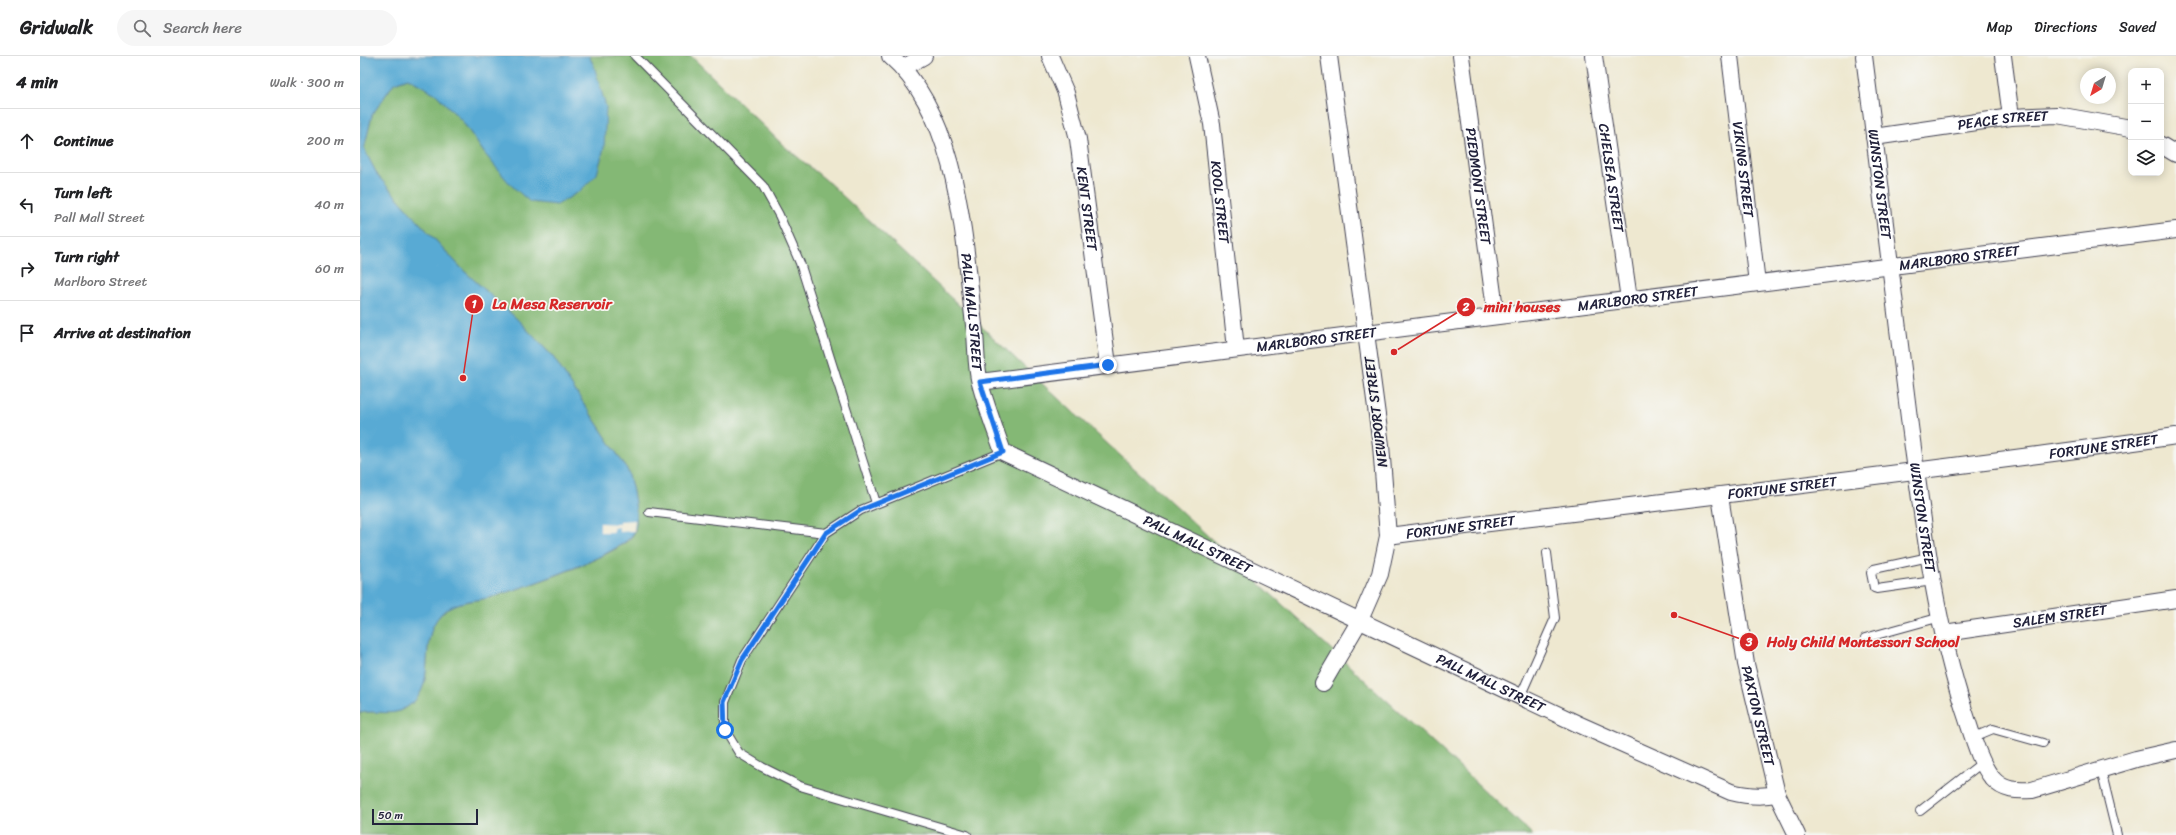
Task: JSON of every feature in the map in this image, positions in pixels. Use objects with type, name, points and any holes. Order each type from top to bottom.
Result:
[{"type":"street","name":"PALL MALL STREET","points":[[890,56],[903,68],[924,98],[937,124],[948,153],[959,207],[980,382],[1003,452],[1520,697],[1731,792],[1745,796],[1777,794]]},
{"type":"street","points":[[903,68],[924,56]]},
{"type":"street","name":"KENT STREET","points":[[1050,56],[1066,93],[1078,139],[1108,365]]},
{"type":"street","name":"KOOL STREET","points":[[1197,56],[1212,124],[1236,349]]},
{"type":"street","name":"NEWPORT STREET","points":[[1323,683],[1360,620],[1380,574],[1388,536],[1381,445],[1329,56]]},
{"type":"street","name":"PIEDMONT STREET","points":[[1461,56],[1496,316]]},
{"type":"street","name":"CHELSEA STREET","points":[[1594,56],[1629,299]]},
{"type":"street","name":"VIKING STREET","points":[[1730,56],[1757,283]]},
{"type":"street","name":"WINSTON STREET","points":[[1864,56],[1889,266],[1916,471],[1933,581],[1957,687],[1983,762],[1998,783],[2003,787],[2016,791],[2032,790],[2057,784],[2136,759],[2176,750]]},
{"type":"street","points":[[2002,56],[2010,117]]},
{"type":"street","name":"PEACE STREET","points":[[1874,137],[2010,117],[2057,115],[2128,127]]},
{"type":"street","points":[[2164,147],[2176,154]]},
{"type":"street","name":"MARLBORO STREET","points":[[980,382],[2176,230]]},
{"type":"street","name":"FORTUNE STREET","points":[[1388,536],[1600,508],[1720,496],[2176,436]]},
{"type":"street","name":"PAXTON STREET","points":[[1720,496],[1746,664],[1777,794],[1797,835]]},
{"type":"street","name":"SALEM STREET","points":[[1944,633],[2176,599]]},
{"type":"lane","points":[[635,56],[763,186],[779,215],[800,264],[876,503]]},
{"type":"lane","points":[[967,835],[800,786],[762,767],[739,753],[725,730],[724,702],[742,660],[826,533],[847,518],[876,503],[1003,452]]},
{"type":"lane","points":[[649,512],[826,533]]},
{"type":"lane","points":[[1520,697],[1555,618],[1547,553]]},
{"type":"lane","points":[[1929,557],[1874,569],[1871,573],[1874,588],[1877,589],[1933,581]]},
{"type":"lane","points":[[1864,638],[1941,617]]},
{"type":"lane","points":[[1974,738],[1993,729],[2044,743]]},
{"type":"lane","points":[[1920,812],[1983,762]]},
{"type":"lane","points":[[2101,770],[2117,835]]},
{"type":"green space","points":[[589,56],[691,56],[784,146],[826,180],[1035,377],[1533,835],[360,835],[360,713],[395,712],[413,702],[421,691],[425,677],[431,633],[437,619],[453,605],[492,597],[524,587],[590,562],[624,543],[633,535],[636,521],[635,502],[627,469],[553,357],[517,319],[463,270],[378,176],[364,149],[372,115],[394,83],[408,78],[436,94],[463,122],[485,154],[594,66]]},
{"type":"water","points":[[360,56],[589,56],[594,66],[606,107],[604,148],[597,174],[580,191],[557,205],[530,202],[510,184],[485,154],[463,122],[436,94],[408,78],[394,83],[372,115],[364,149],[378,176],[416,219],[463,270],[517,319],[553,357],[627,469],[636,510],[636,526],[634,532],[626,541],[612,550],[546,579],[487,598],[458,603],[448,608],[437,619],[431,633],[425,677],[421,691],[413,702],[399,711],[391,713],[360,713]]},
{"type":"pier","points":[[635,520],[634,531],[619,532],[619,527],[613,528],[613,532],[600,532],[600,523],[619,524],[619,521]]},
{"type":"place","name":"mini houses","points":[[1394,352]]},
{"type":"place","name":"La Mesa Reservoir","points":[[463,378]]},
{"type":"place","name":"Holy Child Montessori School","points":[[1674,615]]},
{"type":"route","points":[[725,730],[724,702],[742,660],[826,533],[847,518],[876,503],[1003,452],[980,382],[1108,365]]}]
